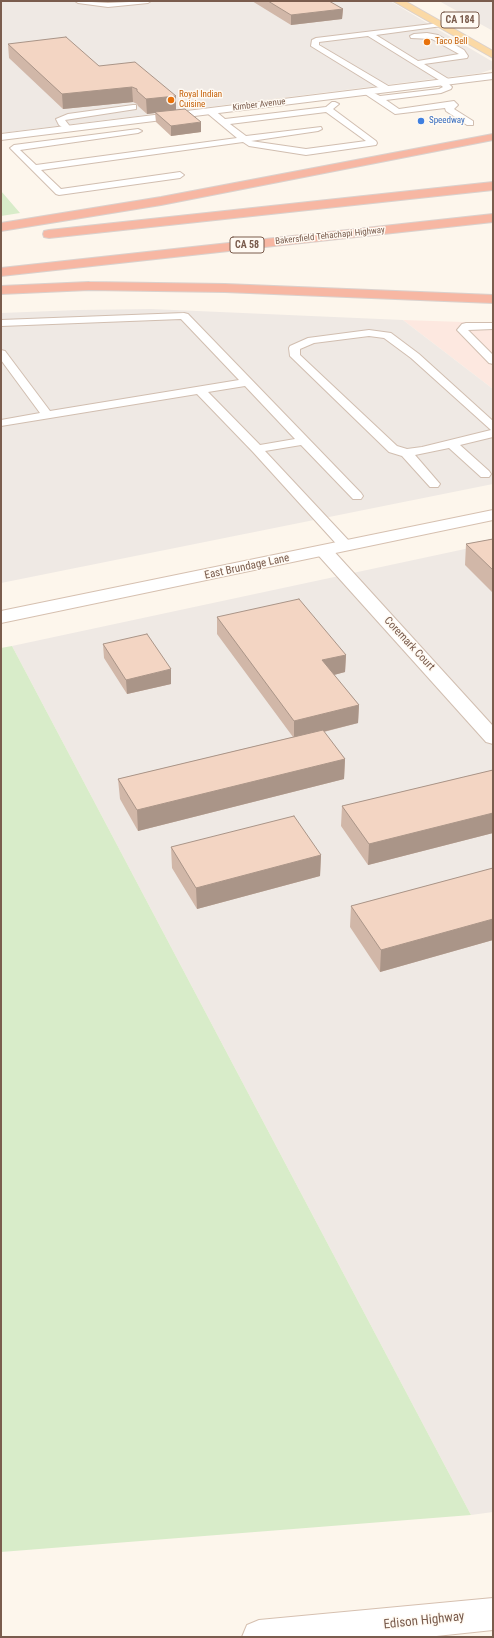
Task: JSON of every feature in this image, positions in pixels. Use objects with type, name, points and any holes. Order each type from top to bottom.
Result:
[{"type":"highway","points":[[1,227],[169,199],[493,137]]},
{"type":"highway","points":[[41,235],[493,186]]},
{"type":"highway","name":"Bakersfield Tehachapi Highway","points":[[1,272],[493,218]]},
{"type":"highway","points":[[1,290],[89,286],[146,287],[493,299]]},
{"type":"main road","name":"CA 184","points":[[398,1],[493,55]]},
{"type":"street","name":"Kimber Avenue","points":[[1,138],[387,89],[443,96],[493,76]]},
{"type":"street","name":"East Brundage Lane","points":[[1,617],[493,515]]},
{"type":"street","name":"Coremark Court","points":[[324,551],[493,738]]},
{"type":"street","name":"Edison Highway","points":[[259,1637],[493,1614]]},
{"type":"lane","points":[[78,1],[108,6],[148,1]]},
{"type":"lane","points":[[387,89],[315,46],[316,40],[440,26]]},
{"type":"lane","points":[[370,34],[416,63],[443,96],[449,110],[470,123]]},
{"type":"lane","points":[[380,40],[427,35],[435,37],[464,54],[457,57],[416,63]]},
{"type":"lane","points":[[368,92],[391,105],[398,112],[443,96]]},
{"type":"lane","points":[[391,105],[443,96]]},
{"type":"lane","points":[[223,122],[328,109],[336,105],[325,97]]},
{"type":"lane","points":[[68,129],[60,119],[68,116],[133,107]]},
{"type":"lane","points":[[210,111],[249,143],[306,152],[373,143],[328,109]]},
{"type":"lane","points":[[335,127],[349,125]]},
{"type":"lane","points":[[335,127],[349,125]]},
{"type":"lane","points":[[335,127],[349,125]]},
{"type":"lane","points":[[34,168],[313,130]]},
{"type":"lane","points":[[138,131],[14,148],[59,192],[180,175]]},
{"type":"lane","points":[[1,323],[184,316],[303,441],[358,496]]},
{"type":"lane","points":[[493,326],[466,326],[462,330],[493,361]]},
{"type":"lane","points":[[493,426],[414,356],[386,335],[369,333],[312,340],[294,348],[295,356],[393,449],[406,453],[422,451],[493,433]]},
{"type":"lane","points":[[1,353],[47,415]]},
{"type":"lane","points":[[1,423],[247,382]]},
{"type":"lane","points":[[200,390],[257,449],[346,546]]},
{"type":"lane","points":[[257,449],[303,441]]},
{"type":"lane","points":[[451,444],[485,474]]},
{"type":"lane","points":[[406,453],[434,484]]},
{"type":"shaded area","points":[[1,1],[390,1],[493,62],[493,69],[481,73],[1,133]]},
{"type":"shaded area","points":[[439,1],[493,1],[493,31]]},
{"type":"shaded area","points":[[151,309],[403,320],[493,389],[493,484],[1,583],[1,313]]},
{"type":"shaded area","points":[[403,320],[493,323],[493,389]]},
{"type":"shaded area","points":[[493,543],[493,1512],[471,1515],[12,646]]},
{"type":"green space","points":[[1,191],[20,213],[1,216]]},
{"type":"green space","points":[[12,646],[471,1515],[1,1552],[1,648]]},
{"type":"building","points":[[268,1],[329,1],[343,9],[291,15]]},
{"type":"building","points":[[66,37],[99,66],[135,62],[176,96],[146,99],[137,91],[137,89],[132,87],[62,94],[8,44]]},
{"type":"building","points":[[185,109],[201,122],[171,126],[155,112]]},
{"type":"building","points":[[493,539],[493,570],[466,544]]},
{"type":"building","points":[[299,599],[346,655],[322,660],[359,705],[294,721],[217,617]]},
{"type":"building","points":[[147,634],[171,669],[126,680],[103,644]]},
{"type":"building","points":[[323,730],[345,759],[137,810],[118,779]]},
{"type":"building","points":[[493,770],[493,813],[369,844],[342,806]]},
{"type":"building","points":[[294,816],[321,855],[196,888],[171,847]]},
{"type":"building","points":[[493,868],[493,919],[381,950],[351,906]]},
{"type":"place","name":"Taco Bell","points":[[427,42]]},
{"type":"place","name":"Royal Indian Cuisine","points":[[171,100]]},
{"type":"place","name":"Speedway","points":[[421,121]]}]
